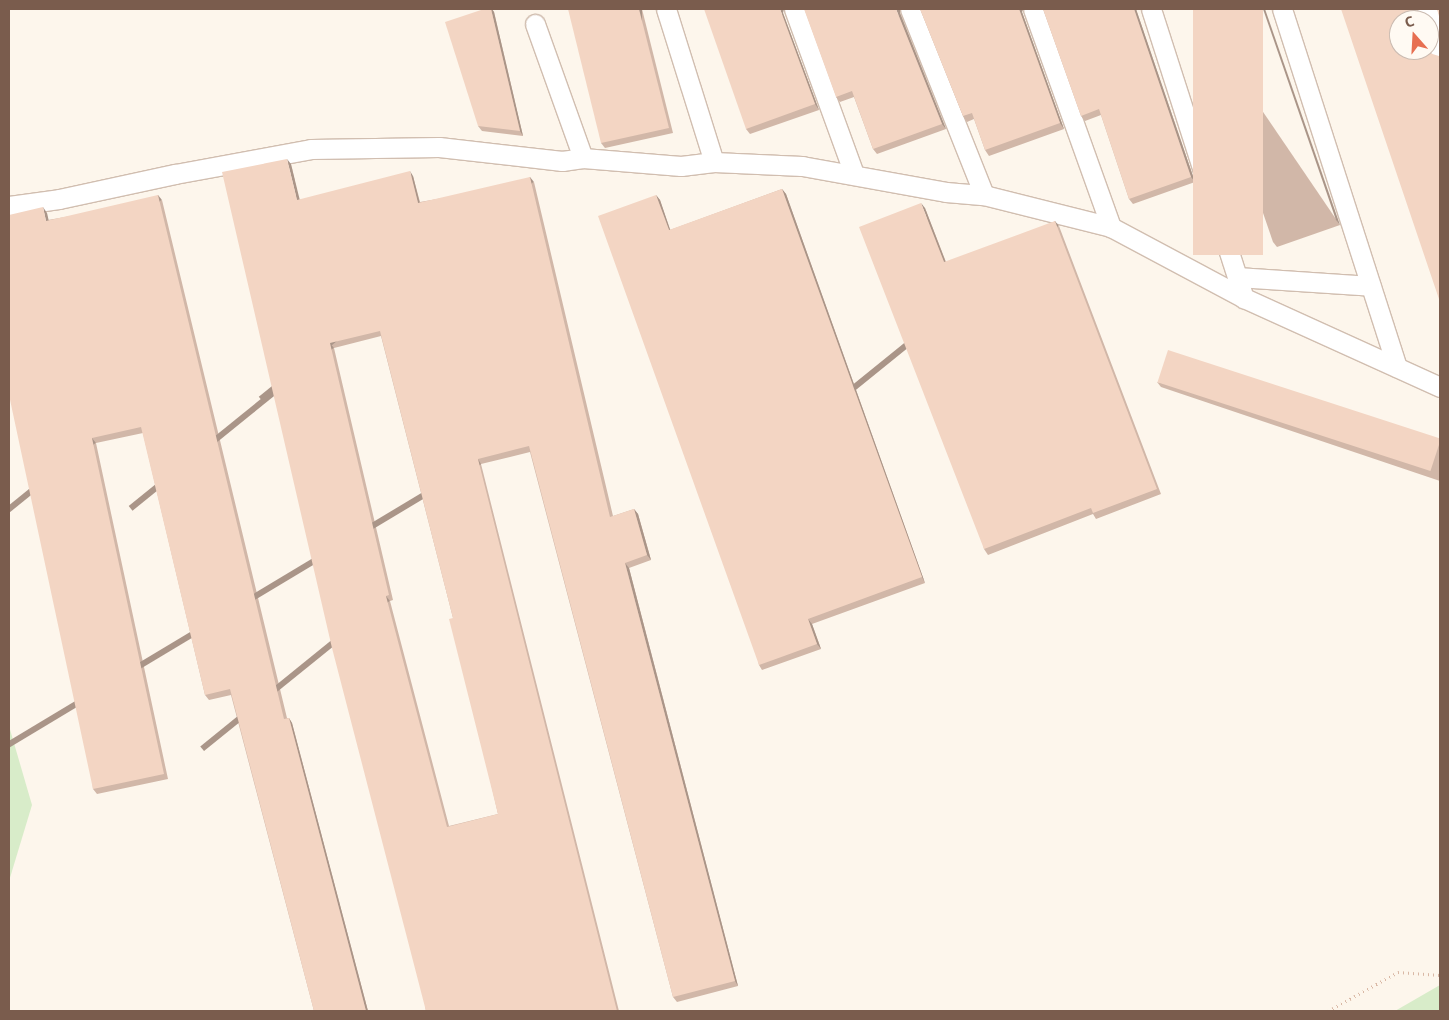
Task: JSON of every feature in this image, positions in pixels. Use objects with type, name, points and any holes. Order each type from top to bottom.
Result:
[{"type":"lane","points":[[666,9],[714,162]]},
{"type":"lane","points":[[794,9],[854,174]]},
{"type":"lane","points":[[910,9],[984,195]]},
{"type":"lane","points":[[1033,9],[1111,227]]},
{"type":"lane","points":[[1151,9],[1244,298]]},
{"type":"lane","points":[[1282,9],[1397,367]]},
{"type":"lane","points":[[1427,9],[1440,50]]},
{"type":"lane","points":[[535,24],[583,158]]},
{"type":"lane","points":[[9,206],[59,199],[311,149],[440,147],[562,160],[583,158],[681,166],[714,162],[802,166],[946,192],[984,195],[1111,227],[1244,298],[1440,387]]},
{"type":"lane","points":[[1237,277],[1371,286]]},
{"type":"path","points":[[1328,1011],[1398,972],[1440,975]]},
{"type":"green space","points":[[9,726],[32,805],[9,881]]},
{"type":"green space","points":[[1440,985],[1440,1011],[1395,1011]]},
{"type":"building","points":[[484,9],[491,9],[520,131],[478,126],[445,22]]},
{"type":"building","points":[[568,9],[639,9],[669,128],[601,143]]},
{"type":"building","points":[[704,9],[780,9],[815,104],[746,129]]},
{"type":"building","points":[[804,9],[896,9],[942,124],[873,149],[852,91],[836,97]]},
{"type":"building","points":[[920,9],[1019,9],[1060,123],[985,150],[972,113],[963,116]]},
{"type":"building","points":[[1043,9],[1134,9],[1191,177],[1129,199],[1099,109],[1081,116]]},
{"type":"building","points":[[1193,9],[1263,9],[1263,255],[1193,255]]},
{"type":"building","points":[[1341,9],[1413,9],[1389,10],[1389,60],[1439,60],[1440,55],[1440,302]]},
{"type":"building","points":[[287,159],[297,200],[410,171],[418,203],[530,177],[610,517],[634,509],[647,555],[625,563],[735,981],[673,997],[529,446],[478,459],[617,1011],[426,1011],[332,648],[222,172]],"holes":[[[380,331],[453,618],[449,619],[498,814],[447,827],[386,596],[389,595],[330,343]]]},
{"type":"building","points":[[782,189],[922,577],[808,619],[817,644],[759,665],[598,216],[656,195],[669,230]]},
{"type":"building","points":[[158,195],[284,719],[289,718],[366,1011],[314,1011],[230,689],[205,695],[141,427],[92,438],[164,774],[93,789],[9,395],[9,215],[43,207],[46,221]]},
{"type":"building","points":[[921,203],[944,262],[1055,221],[1157,489],[1093,513],[1091,508],[984,549],[859,227]]},
{"type":"building","points":[[1168,350],[1440,438],[1430,471],[1157,382]]}]
